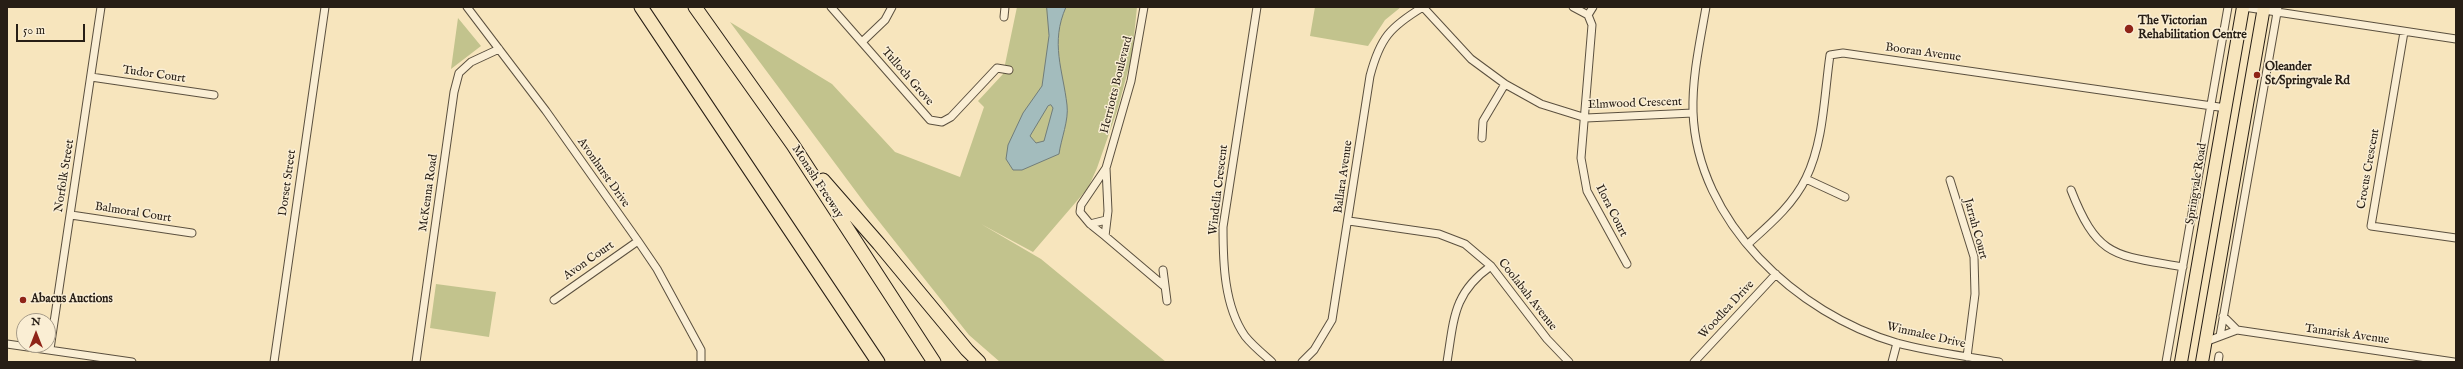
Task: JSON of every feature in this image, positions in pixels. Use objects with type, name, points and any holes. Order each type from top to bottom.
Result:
[{"type":"highway","points":[[641,7],[878,362]]},
{"type":"highway","name":"Monash Freeway","points":[[695,7],[793,145],[934,362]]},
{"type":"highway","name":"Springvale Road","points":[[2181,362],[2244,7]]},
{"type":"highway","points":[[2202,362],[2263,8]]},
{"type":"highway","points":[[793,145],[880,244],[967,350],[980,362]]},
{"type":"street","name":"Norfolk Street","points":[[56,313],[101,7]]},
{"type":"street","name":"Dorset Street","points":[[274,362],[325,7]]},
{"type":"street","name":"Avonhurst Drive","points":[[467,7],[546,111],[638,240],[657,269],[701,350],[701,362]]},
{"type":"street","name":"Tulloch Grove","points":[[831,7],[930,120],[942,122],[951,118],[997,68],[1009,70]]},
{"type":"street","points":[[862,42],[885,20],[892,7]]},
{"type":"street","points":[[1004,16],[1005,7]]},
{"type":"street","name":"Herriotts Boulevard","points":[[1144,7],[1131,81],[1106,168],[1081,205],[1080,212],[1090,224],[1164,286]]},
{"type":"street","name":"Windella Crescent","points":[[1257,7],[1223,227],[1223,264],[1234,311],[1245,335],[1272,362]]},
{"type":"street","name":"Elmwood Crescent","points":[[1423,7],[1471,59],[1505,84],[1541,104],[1586,118],[1694,114]]},
{"type":"street","name":"Ballara Avenue","points":[[1302,362],[1314,350],[1332,320],[1349,221],[1370,76],[1376,52],[1397,23],[1423,7]]},
{"type":"street","points":[[1573,7],[1588,14],[1593,7]]},
{"type":"street","name":"Winmalee Drive","points":[[1706,7],[1694,82],[1694,114],[1697,143],[1711,188],[1723,210],[1748,244],[1776,274],[1811,303],[1856,328],[1897,343],[1999,362]]},
{"type":"street","name":"Springvale Road","points":[[2166,362],[2210,106],[2217,79],[2228,7]]},
{"type":"street","points":[[2244,7],[2278,10],[2404,32],[2456,39]]},
{"type":"street","points":[[2220,336],[2278,10]]},
{"type":"street","name":"Ilora Court","points":[[1588,14],[1592,25],[1586,118],[1581,158],[1587,190],[1627,264]]},
{"type":"street","name":"Crocus Crescent","points":[[2404,32],[2371,226],[2456,238]]},
{"type":"street","name":"McKenna Road","points":[[416,362],[459,73],[471,62],[499,49]]},
{"type":"street","name":"Booran Avenue","points":[[1748,244],[1781,214],[1806,179],[1820,131],[1830,55],[1843,53],[2226,108]]},
{"type":"street","name":"Tudor Court","points":[[91,77],[214,95]]},
{"type":"street","points":[[1482,138],[1483,120],[1505,84]]},
{"type":"street","name":"Herriotts Boulevard","points":[[1105,236],[1108,211],[1106,168]]},
{"type":"street","points":[[1806,179],[1845,197]]},
{"type":"street","name":"Jarrah Court","points":[[1950,180],[1974,257],[1975,294],[1967,357]]},
{"type":"street","points":[[2071,190],[2083,219],[2096,240],[2123,256],[2183,267]]},
{"type":"street","name":"Balmoral Court","points":[[71,215],[192,233]]},
{"type":"street","points":[[1090,224],[1106,220]]},
{"type":"street","name":"Coolabah Avenue","points":[[1349,221],[1439,234],[1465,244],[1491,266],[1548,339],[1569,362]]},
{"type":"street","name":"Avon Court","points":[[554,300],[638,240]]},
{"type":"street","points":[[1447,362],[1454,316],[1464,290],[1491,266]]},
{"type":"street","points":[[1163,270],[1167,301]]},
{"type":"street","name":"Woodlea Drive","points":[[1694,362],[1776,274]]},
{"type":"street","points":[[2223,316],[2236,330]]},
{"type":"street","name":"Tamarisk Avenue","points":[[2205,342],[2236,330],[2454,362]]},
{"type":"street","points":[[1892,362],[1897,343]]},
{"type":"street","points":[[56,350],[132,362]]},
{"type":"green space","points":[[1017,7],[1137,7],[1132,56],[1117,111],[1097,168],[1088,188],[1033,252],[981,224],[1041,259],[1166,362],[1000,362],[969,335],[866,205],[730,22],[832,84],[895,152],[960,177],[984,107],[978,101],[1003,74]]},
{"type":"green space","points":[[1315,7],[1401,7],[1385,20],[1368,46],[1310,36]]},
{"type":"green space","points":[[458,18],[481,46],[451,69]]},
{"type":"green space","points":[[436,284],[496,292],[489,337],[430,328]]},
{"type":"water","points":[[1047,7],[1066,7],[1061,20],[1058,45],[1067,105],[1066,123],[1059,154],[1022,170],[1013,170],[1006,159],[1008,145],[1023,113],[1042,86],[1049,36]],"holes":[[[1051,105],[1053,108],[1044,141],[1036,143],[1030,136],[1048,106]]]},
{"type":"place","name":"The Victorian Rehabilitation Centre","points":[[2129,29]]},
{"type":"place","name":"Oleander St/Springvale Rd","points":[[2257,75]]},
{"type":"place","name":"Abacus Auctions","points":[[23,300]]}]
